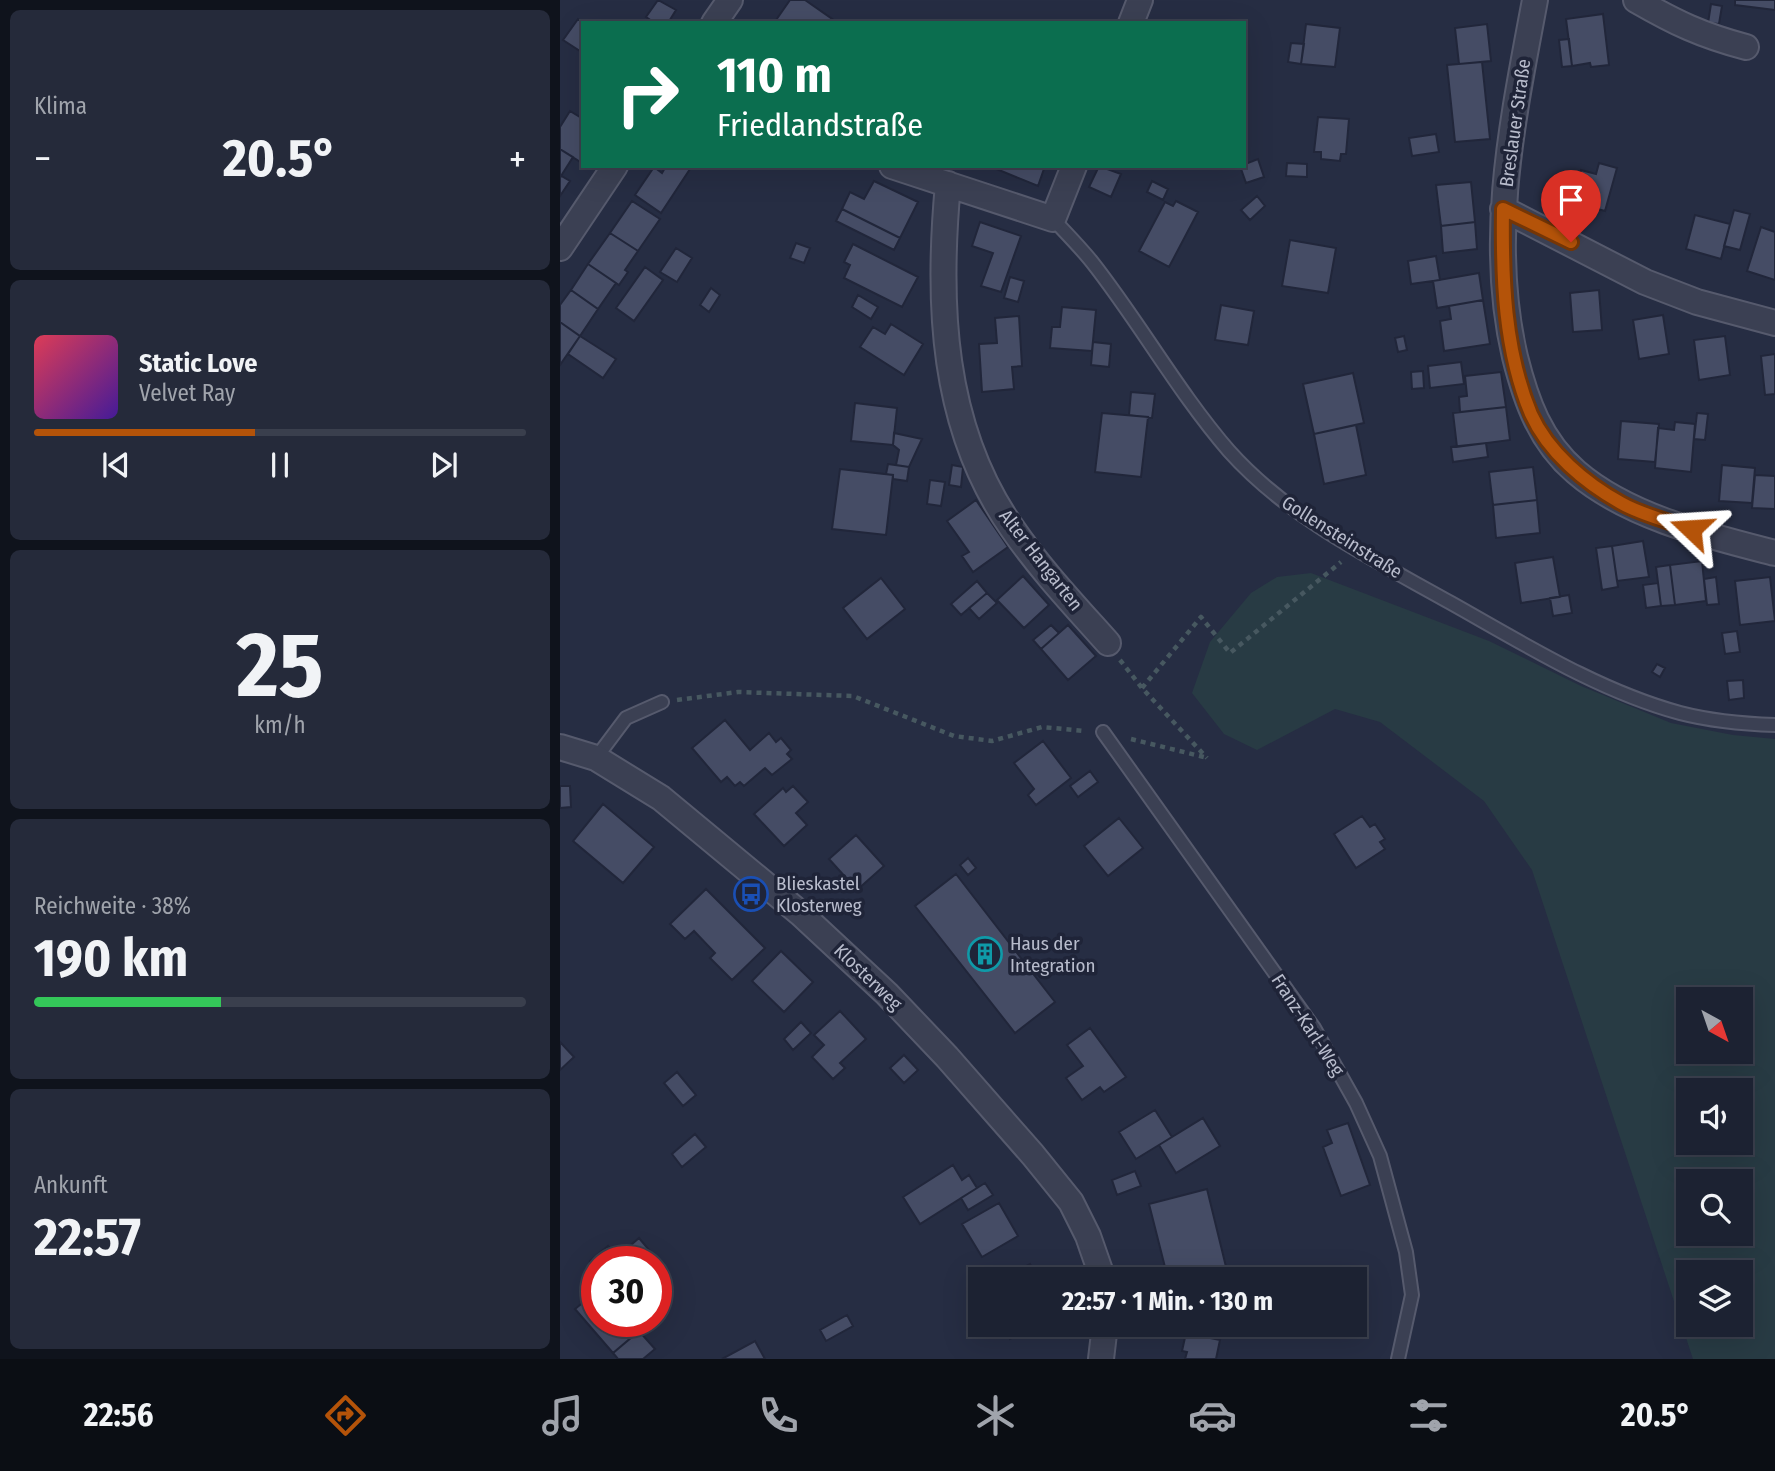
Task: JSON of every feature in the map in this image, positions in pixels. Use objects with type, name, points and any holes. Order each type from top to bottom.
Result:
[{"type":"street","points":[[715,21],[730,0]]},
{"type":"street","points":[[1132,21],[1140,0]]},
{"type":"street","name":"Breslauer Straße","points":[[1535,0],[1509,150],[1503,209],[1502,267],[1507,323],[1532,415],[1552,446],[1574,470],[1623,504],[1691,529],[1775,553]]},
{"type":"street","points":[[1636,0],[1707,37],[1746,47]]},
{"type":"street","points":[[560,248],[614,168]]},
{"type":"street","name":"Gollensteinstraße","points":[[898,168],[1053,219]]},
{"type":"street","points":[[1053,219],[1073,168]]},
{"type":"street","name":"Alter Hangarten","points":[[948,184],[943,294],[948,358],[958,411],[972,453],[988,489],[1010,526],[1036,561],[1108,643]]},
{"type":"street","points":[[1503,209],[1645,282],[1697,302],[1775,323]]},
{"type":"street","name":"Klosterweg","points":[[560,747],[596,758],[672,807],[801,914],[887,994],[947,1057],[1071,1202],[1088,1236],[1099,1267]]},
{"type":"street","points":[[1101,1359],[1104,1337]]},
{"type":"lane","name":"Gollensteinstraße","points":[[1053,219],[1092,261],[1179,387],[1229,451],[1259,482],[1303,516],[1355,550],[1542,654],[1638,699],[1715,720],[1737,724],[1775,725]]},
{"type":"lane","points":[[596,758],[626,718],[662,702]]},
{"type":"lane","name":"Franz-Karl-Weg","points":[[1102,732],[1314,1028],[1356,1103],[1380,1156],[1406,1252],[1412,1295],[1398,1359]]},
{"type":"path","points":[[1142,688],[1201,617],[1230,653],[1355,550]]},
{"type":"path","points":[[662,702],[737,692],[853,696],[954,736],[992,741],[1042,727],[1102,732],[1208,758],[1142,688],[1108,643]]},
{"type":"shaded area","points":[[1311,573],[1489,641],[1581,686],[1671,723],[1733,735],[1775,739],[1775,1359],[1693,1359],[1686,1337],[1753,1337],[1753,1260],[1676,1260],[1676,1307],[1532,870],[1484,801],[1380,722],[1335,709],[1257,750],[1224,734],[1192,693],[1210,642],[1251,593],[1277,577]]},
{"type":"building","points":[[658,0],[676,10],[669,21],[652,21],[646,17]]},
{"type":"building","points":[[790,0],[805,0],[835,21],[775,21]]},
{"type":"building","points":[[1735,0],[1775,0],[1775,10],[1735,5]]},
{"type":"building","points":[[1711,4],[1722,6],[1719,24],[1708,23]]},
{"type":"building","points":[[1603,14],[1609,65],[1591,67],[1590,63],[1572,66],[1566,19]]},
{"type":"building","points":[[578,19],[581,21],[581,52],[563,40]]},
{"type":"building","points":[[1306,24],[1340,28],[1335,67],[1301,64]]},
{"type":"building","points":[[1487,24],[1491,61],[1459,64],[1455,28]]},
{"type":"building","points":[[1569,39],[1572,66],[1562,67],[1559,40]]},
{"type":"building","points":[[1291,43],[1304,44],[1301,64],[1288,62]]},
{"type":"building","points":[[1482,62],[1490,139],[1455,142],[1447,65]]},
{"type":"building","points":[[570,111],[581,118],[581,162],[560,149],[560,127]]},
{"type":"building","points":[[1318,117],[1349,119],[1346,154],[1341,154],[1340,161],[1321,159],[1321,152],[1314,152]]},
{"type":"building","points":[[1436,134],[1439,152],[1412,156],[1409,138]]},
{"type":"building","points":[[560,149],[573,157],[561,176],[560,175]]},
{"type":"building","points":[[1258,159],[1264,177],[1246,183],[1241,168],[1246,168],[1246,164]]},
{"type":"building","points":[[1287,163],[1307,164],[1307,177],[1286,176]]},
{"type":"building","points":[[1599,163],[1617,168],[1605,211],[1572,202],[1581,170],[1596,174]]},
{"type":"building","points":[[653,168],[662,173],[665,168],[691,168],[661,213],[635,195]]},
{"type":"building","points":[[994,168],[1044,168],[1038,186]]},
{"type":"building","points":[[1098,168],[1121,174],[1111,197],[1089,187]]},
{"type":"building","points":[[560,175],[570,181],[560,196]]},
{"type":"building","points":[[874,181],[918,202],[900,238],[842,209],[850,192],[864,199]]},
{"type":"building","points":[[1152,181],[1168,189],[1163,200],[1147,192]]},
{"type":"building","points":[[1471,182],[1475,222],[1441,226],[1436,185]]},
{"type":"building","points":[[1257,196],[1265,206],[1250,220],[1241,210]]},
{"type":"building","points":[[632,201],[660,219],[638,251],[610,233]]},
{"type":"building","points":[[1176,201],[1198,212],[1169,267],[1139,251],[1165,202],[1173,206]]},
{"type":"building","points":[[842,209],[900,238],[894,250],[836,221]]},
{"type":"building","points":[[1734,210],[1750,214],[1740,250],[1724,246]]},
{"type":"building","points":[[1695,215],[1730,224],[1721,259],[1686,249]]},
{"type":"building","points":[[980,222],[1021,236],[1001,292],[981,286],[993,253],[972,246]]},
{"type":"building","points":[[1475,222],[1477,249],[1443,253],[1441,226]]},
{"type":"building","points":[[1761,227],[1775,232],[1775,280],[1747,271]]},
{"type":"building","points":[[610,233],[638,251],[619,285],[588,264]]},
{"type":"building","points":[[1290,240],[1336,248],[1328,293],[1282,286]]},
{"type":"building","points":[[796,243],[810,248],[804,263],[790,258]]},
{"type":"building","points":[[853,244],[918,277],[902,307],[844,278],[850,265],[844,262]]},
{"type":"building","points":[[676,248],[692,258],[677,282],[660,272]]},
{"type":"building","points":[[1436,256],[1440,280],[1411,284],[1408,261]]},
{"type":"building","points":[[588,264],[616,283],[598,309],[571,290]]},
{"type":"building","points":[[645,267],[663,280],[634,321],[616,308]]},
{"type":"building","points":[[1479,273],[1483,300],[1437,308],[1433,281]]},
{"type":"building","points":[[1010,277],[1024,281],[1018,302],[1004,298]]},
{"type":"building","points":[[711,288],[720,295],[709,312],[700,305]]},
{"type":"building","points":[[571,290],[598,309],[580,336],[560,322],[560,305]]},
{"type":"building","points":[[1599,290],[1602,330],[1573,332],[1570,293]]},
{"type":"building","points":[[858,295],[878,307],[871,319],[852,307]]},
{"type":"building","points":[[1483,300],[1490,344],[1444,351],[1440,321],[1451,319],[1449,306]]},
{"type":"building","points":[[1221,305],[1254,311],[1248,345],[1215,340]]},
{"type":"building","points":[[1062,307],[1096,310],[1092,351],[1050,348],[1052,327],[1060,327]]},
{"type":"building","points":[[1663,315],[1669,354],[1639,359],[1633,320]]},
{"type":"building","points":[[1019,316],[1022,366],[1012,367],[1014,389],[982,392],[979,344],[997,343],[995,318]]},
{"type":"building","points":[[560,322],[580,336],[560,365]]},
{"type":"building","points":[[891,324],[923,344],[904,375],[860,347],[873,327],[885,334]]},
{"type":"building","points":[[580,336],[616,359],[603,378],[568,354]]},
{"type":"building","points":[[1404,336],[1407,350],[1398,352],[1395,338]]},
{"type":"building","points":[[1725,336],[1730,375],[1699,380],[1694,340]]},
{"type":"building","points":[[1093,342],[1111,344],[1109,367],[1091,365]]},
{"type":"building","points":[[1775,354],[1775,394],[1765,395],[1761,356]]},
{"type":"building","points":[[1461,362],[1464,384],[1430,388],[1428,366]]},
{"type":"building","points":[[1423,371],[1424,388],[1412,389],[1411,372]]},
{"type":"building","points":[[1501,372],[1506,407],[1460,412],[1459,397],[1467,396],[1465,376]]},
{"type":"building","points":[[1353,373],[1364,423],[1314,434],[1303,384]]},
{"type":"building","points":[[1131,392],[1155,394],[1152,418],[1129,415]]},
{"type":"building","points":[[855,403],[897,408],[893,445],[851,441]]},
{"type":"building","points":[[1506,407],[1510,440],[1457,447],[1453,413]]},
{"type":"building","points":[[1102,413],[1148,417],[1141,477],[1095,472]]},
{"type":"building","points":[[1697,413],[1708,414],[1705,440],[1694,439]]},
{"type":"building","points":[[1621,421],[1659,424],[1655,462],[1618,459]]},
{"type":"building","points":[[1675,422],[1695,424],[1691,472],[1655,468],[1658,428],[1674,430]]},
{"type":"building","points":[[1356,425],[1366,475],[1324,484],[1314,434]]},
{"type":"building","points":[[894,433],[922,439],[909,467],[896,465],[899,450],[893,445]]},
{"type":"building","points":[[1486,443],[1488,457],[1453,462],[1451,447]]},
{"type":"building","points":[[888,464],[909,467],[907,481],[893,479],[893,475],[886,474]]},
{"type":"building","points":[[952,465],[963,467],[961,487],[949,485]]},
{"type":"building","points":[[1722,465],[1755,468],[1752,503],[1719,501]]},
{"type":"building","points":[[1533,467],[1537,500],[1493,505],[1489,472]]},
{"type":"building","points":[[840,469],[893,475],[886,535],[832,529]]},
{"type":"building","points":[[1755,475],[1775,476],[1775,509],[1752,508]]},
{"type":"building","points":[[930,480],[945,482],[941,506],[927,504]]},
{"type":"building","points":[[976,500],[1008,547],[973,572],[962,556],[969,552],[947,521]]},
{"type":"building","points":[[1537,500],[1540,533],[1496,538],[1493,505]]},
{"type":"building","points":[[1643,541],[1649,577],[1617,581],[1612,546]]},
{"type":"building","points":[[1612,546],[1618,587],[1602,590],[1596,548]]},
{"type":"building","points":[[1553,557],[1560,597],[1521,603],[1515,563]]},
{"type":"building","points":[[1702,561],[1706,601],[1675,605],[1670,565]]},
{"type":"building","points":[[1670,565],[1675,605],[1661,606],[1656,567]]},
{"type":"building","points":[[1023,576],[1049,605],[1024,628],[997,600]]},
{"type":"building","points":[[1716,577],[1719,604],[1707,605],[1704,579]]},
{"type":"building","points":[[1770,577],[1775,621],[1740,625],[1735,581]]},
{"type":"building","points":[[881,578],[905,609],[867,639],[843,608]]},
{"type":"building","points":[[977,581],[987,593],[961,615],[951,604]]},
{"type":"building","points":[[1658,583],[1661,606],[1646,608],[1643,585]]},
{"type":"building","points":[[987,593],[997,603],[979,619],[969,608]]},
{"type":"building","points":[[1569,595],[1572,613],[1553,616],[1550,598]]},
{"type":"building","points":[[1051,625],[1059,633],[1041,649],[1033,640]]},
{"type":"building","points":[[1068,625],[1096,656],[1068,680],[1041,649]]},
{"type":"building","points":[[1737,631],[1740,652],[1725,654],[1722,633]]},
{"type":"building","points":[[1657,664],[1665,668],[1660,677],[1652,672]]},
{"type":"building","points":[[1743,680],[1744,698],[1729,700],[1727,681]]},
{"type":"building","points":[[725,720],[750,750],[769,733],[776,742],[781,738],[791,750],[787,754],[792,759],[772,775],[765,768],[744,786],[740,782],[735,786],[727,777],[721,782],[692,748]]},
{"type":"building","points":[[1043,741],[1071,778],[1036,805],[1028,795],[1034,789],[1014,763]]},
{"type":"building","points":[[1090,771],[1098,782],[1078,797],[1070,786]]},
{"type":"building","points":[[560,786],[570,786],[571,807],[560,808]]},
{"type":"building","points":[[793,786],[808,802],[796,813],[807,825],[784,846],[754,814],[783,788],[786,792]]},
{"type":"building","points":[[603,804],[654,847],[623,883],[573,841]]},
{"type":"building","points":[[1362,816],[1370,827],[1375,824],[1385,839],[1380,842],[1385,849],[1356,868],[1334,834]]},
{"type":"building","points":[[1119,818],[1143,848],[1108,876],[1084,846]]},
{"type":"building","points":[[856,835],[884,866],[857,890],[829,859]]},
{"type":"building","points":[[968,858],[976,868],[968,875],[960,865]]},
{"type":"building","name":"Haus der Integration","points":[[956,874],[1055,1002],[1015,1033],[915,906]]},
{"type":"building","points":[[706,889],[765,948],[732,980],[710,958],[715,953],[694,931],[685,939],[670,924]]},
{"type":"building","points":[[781,951],[813,982],[784,1012],[752,981]]},
{"type":"building","points":[[840,1011],[866,1039],[840,1063],[845,1068],[833,1079],[812,1057],[824,1045],[814,1035]]},
{"type":"building","points":[[801,1022],[811,1033],[793,1050],[784,1039]]},
{"type":"building","points":[[1090,1028],[1126,1077],[1104,1092],[1100,1087],[1082,1100],[1066,1078],[1083,1066],[1067,1045]]},
{"type":"building","points":[[560,1042],[574,1057],[560,1070]]},
{"type":"building","points":[[904,1055],[918,1070],[904,1083],[890,1068]]},
{"type":"building","points":[[677,1072],[696,1095],[683,1106],[664,1083]]},
{"type":"building","points":[[1155,1110],[1172,1137],[1136,1159],[1119,1132]]},
{"type":"building","points":[[1203,1118],[1220,1146],[1176,1173],[1159,1145]]},
{"type":"building","points":[[1348,1123],[1370,1185],[1341,1196],[1323,1147],[1332,1143],[1327,1130]]},
{"type":"building","points":[[695,1134],[706,1147],[682,1167],[672,1154]]},
{"type":"building","points":[[953,1165],[962,1180],[969,1175],[977,1188],[920,1224],[903,1197]]},
{"type":"building","points":[[1135,1171],[1141,1186],[1117,1195],[1112,1180]]},
{"type":"building","points":[[985,1183],[993,1195],[968,1210],[961,1198]]},
{"type":"building","points":[[1207,1189],[1226,1267],[1165,1267],[1149,1204]]},
{"type":"building","points":[[999,1203],[1018,1236],[982,1257],[962,1224]]},
{"type":"building","points":[[639,1238],[646,1246],[630,1246]]},
{"type":"building","points":[[581,1304],[581,1316],[575,1309]]},
{"type":"building","points":[[847,1315],[853,1326],[826,1341],[820,1330]]},
{"type":"building","points":[[599,1337],[632,1337],[613,1353]]},
{"type":"building","points":[[632,1337],[644,1337],[655,1349],[643,1359],[618,1359],[613,1353]]},
{"type":"building","points":[[1185,1337],[1220,1340],[1216,1359],[1185,1359],[1187,1352],[1182,1351]]},
{"type":"building","points":[[755,1341],[765,1359],[722,1359]]},
{"type":"place","name":"Blieskastel Klosterweg","points":[[751,894]]},
{"type":"place","name":"Haus der Integration","points":[[985,954]]},
{"type":"route","points":[[1571,242],[1503,209],[1502,267],[1507,323],[1532,415],[1552,446],[1574,470],[1594,486],[1623,504],[1691,529]]}]
